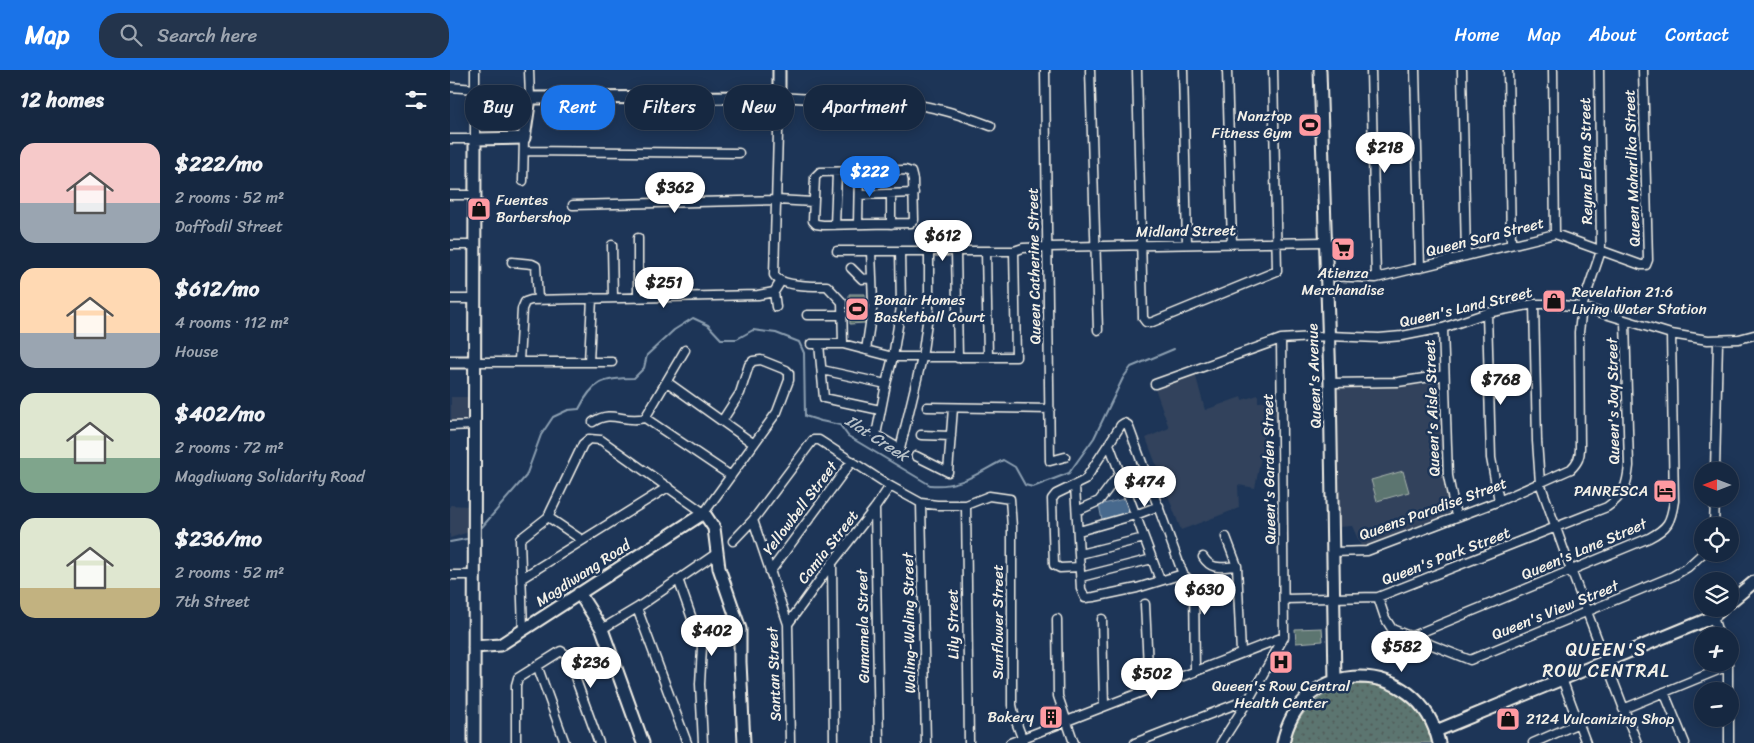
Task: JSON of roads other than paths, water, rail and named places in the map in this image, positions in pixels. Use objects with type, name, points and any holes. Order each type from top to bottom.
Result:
[{"type":"street","points":[[475,70],[475,85]]},
{"type":"street","points":[[529,70],[530,85]]},
{"type":"street","points":[[779,70],[780,85]]},
{"type":"street","name":"Queen Catherine Street","points":[[1045,70],[1050,461],[1064,457]]},
{"type":"street","points":[[1090,70],[1097,246],[1098,330]]},
{"type":"street","points":[[1136,70],[1144,318],[1146,322],[1150,323],[1277,271],[1273,70]]},
{"type":"street","points":[[1183,70],[1187,244]]},
{"type":"street","points":[[1227,70],[1232,244]]},
{"type":"street","name":"Queen's Avenue","points":[[1320,70],[1324,242],[1329,336],[1335,681]]},
{"type":"street","points":[[1371,70],[1376,278]]},
{"type":"street","points":[[1415,70],[1420,268]]},
{"type":"street","points":[[1462,70],[1466,256]]},
{"type":"street","points":[[1508,70],[1511,244]]},
{"type":"street","points":[[1553,70],[1555,234]]},
{"type":"street","name":"Reyna Elena Street","points":[[1582,307],[1601,251],[1598,70]]},
{"type":"street","name":"Queen Maharlika Street","points":[[1643,70],[1648,260],[1646,264]]},
{"type":"street","points":[[450,87],[465,88]]},
{"type":"street","points":[[531,98],[724,97]]},
{"type":"street","points":[[794,98],[812,99],[815,103],[820,123],[824,125],[844,120],[863,110],[885,104],[901,104],[933,109],[991,126]]},
{"type":"street","points":[[474,743],[475,130]]},
{"type":"street","points":[[523,181],[525,130]]},
{"type":"street","points":[[779,130],[774,275],[782,281],[805,286],[827,286],[842,302],[843,344]]},
{"type":"street","points":[[450,139],[524,138]]},
{"type":"street","points":[[524,151],[739,153]]},
{"type":"street","points":[[858,224],[859,171]]},
{"type":"street","points":[[859,171],[908,171],[913,174],[913,222],[891,224],[816,224],[813,222],[816,174],[820,172],[859,171]]},
{"type":"street","points":[[835,224],[837,172]]},
{"type":"street","points":[[859,195],[914,193]]},
{"type":"street","points":[[891,194],[891,224]]},
{"type":"street","points":[[450,195],[476,195]]},
{"type":"street","points":[[573,206],[777,200],[813,202]]},
{"type":"street","name":"Queen Sara Street","points":[[1326,276],[1376,278],[1555,234],[1641,265],[1646,264]]},
{"type":"street","points":[[900,251],[901,307],[893,357],[876,435],[900,449],[922,358],[929,308],[929,235]]},
{"type":"street","points":[[638,238],[638,298]]},
{"type":"street","name":"Midland Street","points":[[837,251],[1014,251],[1023,248],[1048,247],[1324,242]]},
{"type":"street","points":[[450,245],[475,245]]},
{"type":"street","points":[[612,245],[613,298]]},
{"type":"street","points":[[866,350],[873,304],[871,251]]},
{"type":"street","points":[[956,251],[958,358]]},
{"type":"street","points":[[986,251],[988,357]]},
{"type":"street","points":[[811,344],[843,344],[893,357],[1016,357],[1014,251]]},
{"type":"street","points":[[512,262],[536,266],[538,299]]},
{"type":"street","points":[[851,268],[862,279],[872,278]]},
{"type":"street","points":[[663,278],[664,298]]},
{"type":"street","points":[[519,361],[522,309],[525,302],[538,299],[758,295],[774,292],[782,281]]},
{"type":"street","points":[[774,292],[776,307]]},
{"type":"street","points":[[589,362],[592,298]]},
{"type":"street","points":[[450,299],[475,299]]},
{"type":"street","points":[[1534,304],[1537,441],[1540,483],[1555,528],[1637,743]]},
{"type":"street","name":"Queen's Land Street","points":[[1329,336],[1379,338],[1402,336],[1443,328],[1487,313],[1534,304],[1582,307],[1671,334],[1718,341],[1754,335]]},
{"type":"street","name":"Queens Paradise Street","points":[[1333,552],[1367,551],[1500,501],[1572,469],[1580,458],[1579,332],[1582,307]]},
{"type":"street","points":[[1487,313],[1491,458],[1500,501]]},
{"type":"street","points":[[807,315],[843,315]]},
{"type":"street","name":"Queen's Joy Street","points":[[1555,528],[1607,507],[1618,499],[1625,489],[1629,466],[1625,321]]},
{"type":"street","name":"Queen's Aisle Street","points":[[1443,328],[1448,476],[1456,516]]},
{"type":"street","name":"Queen's Lane Street","points":[[1412,636],[1660,532],[1668,525],[1674,501],[1671,334]]},
{"type":"street","points":[[1155,384],[1281,339],[1329,336]]},
{"type":"street","name":"Queen's Garden Street","points":[[1281,339],[1284,637]]},
{"type":"street","points":[[1715,462],[1718,341]]},
{"type":"street","points":[[819,344],[824,398],[880,410]]},
{"type":"street","points":[[645,418],[685,350]]},
{"type":"street","points":[[704,513],[777,412],[789,380],[789,373],[761,360],[752,361],[740,393],[722,421]]},
{"type":"street","points":[[450,362],[612,362]]},
{"type":"street","points":[[822,370],[886,384]]},
{"type":"street","points":[[1330,383],[1398,382],[1444,375]]},
{"type":"street","points":[[667,382],[754,444]]},
{"type":"street","points":[[927,407],[1050,409]]},
{"type":"street","points":[[916,456],[948,472],[953,408]]},
{"type":"street","points":[[593,422],[600,417],[610,415],[627,420],[645,418],[731,476]]},
{"type":"street","points":[[1080,567],[1060,568],[1054,565],[1052,499],[1056,494],[1085,480],[1124,423],[1128,425],[1183,574],[1194,585],[1195,671]]},
{"type":"street","points":[[450,426],[474,425]]},
{"type":"street","points":[[921,435],[951,436]]},
{"type":"street","points":[[523,630],[520,539],[548,517],[583,444],[589,439],[601,440],[704,513],[714,528],[718,568],[740,629],[744,743]]},
{"type":"street","points":[[733,541],[754,520],[813,440],[819,440],[890,486],[921,503],[966,505]]},
{"type":"street","points":[[1109,444],[1160,580]]},
{"type":"street","name":"Yellowbell Street","points":[[770,572],[852,462]]},
{"type":"street","points":[[1077,511],[1099,500],[1120,473]]},
{"type":"street","name":"Camia Street","points":[[788,624],[890,486]]},
{"type":"street","points":[[1076,486],[1082,594],[1085,598],[1137,588],[1183,574]]},
{"type":"street","points":[[522,578],[668,487]]},
{"type":"street","name":"Sunflower Street","points":[[966,505],[989,496],[1010,499],[1012,527],[1012,705],[1023,740]]},
{"type":"street","name":"Waling-Waling Street","points":[[921,503],[926,743]]},
{"type":"street","name":"Lily Street","points":[[966,505],[969,743]]},
{"type":"street","points":[[1079,531],[1159,506]]},
{"type":"street","name":"Gumamela Street","points":[[875,508],[879,743]]},
{"type":"street","name":"Magdiwang Road","points":[[474,647],[500,645],[704,513]]},
{"type":"street","points":[[548,517],[582,540]]},
{"type":"street","name":"Santan Street","points":[[754,520],[788,624],[790,743]]},
{"type":"street","name":"Queen's Park Street","points":[[1284,599],[1378,597],[1555,528]]},
{"type":"street","points":[[1226,537],[1237,566],[1241,654]]},
{"type":"street","points":[[1080,554],[1144,538]]},
{"type":"street","points":[[602,628],[637,608],[717,553]]},
{"type":"street","points":[[1203,557],[1212,566],[1237,566]]},
{"type":"street","points":[[1081,577],[1152,559]]},
{"type":"street","name":"Queen's View Street","points":[[1412,636],[1470,660],[1674,576],[1694,561]]},
{"type":"street","points":[[832,563],[834,743]]},
{"type":"street","points":[[450,575],[474,575]]},
{"type":"street","points":[[678,579],[702,646],[700,684],[703,743]]},
{"type":"street","points":[[1739,594],[1751,584]]},
{"type":"street","points":[[580,593],[602,628],[643,743]]},
{"type":"street","points":[[1378,597],[1390,627],[1412,636]]},
{"type":"street","points":[[1146,604],[1149,689]]},
{"type":"street","points":[[637,608],[687,743]]},
{"type":"street","points":[[1436,730],[1713,617],[1716,627]]},
{"type":"street","points":[[1057,619],[1058,696],[1074,743]]},
{"type":"street","points":[[1102,619],[1104,706]]},
{"type":"street","points":[[1010,743],[1023,740],[1066,720],[1284,637]]},
{"type":"street","points":[[1221,743],[1249,699],[1284,637]]},
{"type":"street","points":[[516,743],[516,681],[520,676],[559,651],[564,651],[599,743]]},
{"type":"street","points":[[537,665],[565,743]]},
{"type":"street","points":[[1623,709],[1711,672]]},
{"type":"street","points":[[1283,743],[1289,724],[1298,708],[1318,689],[1346,678],[1368,677],[1390,682],[1401,687],[1418,701],[1426,710],[1436,730],[1439,743]]},
{"type":"street","points":[[1562,679],[1586,743]]},
{"type":"street","points":[[1664,692],[1685,743]]},
{"type":"street","points":[[1135,743],[1249,699]]},
{"type":"street","points":[[1533,743],[1579,723]]},
{"type":"street","points":[[1728,727],[1729,743]]},
{"type":"waterway","name":"Ilat Creek","points":[[482,527],[526,476],[541,435],[553,417],[568,410],[579,409],[589,392],[600,383],[607,380],[634,378],[644,368],[647,355],[674,330],[693,318],[708,325],[721,339],[737,339],[753,330],[776,333],[799,342],[804,353],[805,416],[840,425],[848,436],[930,485],[960,482],[1003,460],[1015,467],[1025,485],[1033,487],[1069,473],[1094,438],[1123,378],[1131,367],[1174,349]]},
{"type":"waterway","name":"Ilat Creek","points":[[450,542],[466,539]]},
{"type":"place","name":"Nanztop Fitness Gym","points":[[1310,125]]},
{"type":"place","name":"Fuentes Barbershop","points":[[479,209]]},
{"type":"place","name":"Atienza Merchandise","points":[[1343,249]]},
{"type":"place","name":"Revelation 21:6 Living Water Station","points":[[1554,301]]},
{"type":"place","name":"Bonair Homes Basketball Court","points":[[857,309]]},
{"type":"place","name":"PANRESCA","points":[[1665,491]]},
{"type":"place","name":"Queen's Row Central Health Center","points":[[1281,662]]},
{"type":"place","name":"Bakery","points":[[1051,717]]},
{"type":"place","name":"2124 Vulcanizing Shop","points":[[1508,719]]},
{"type":"district","name":"QUEEN'S ROW CENTRAL","points":[[1606,660]]}]
